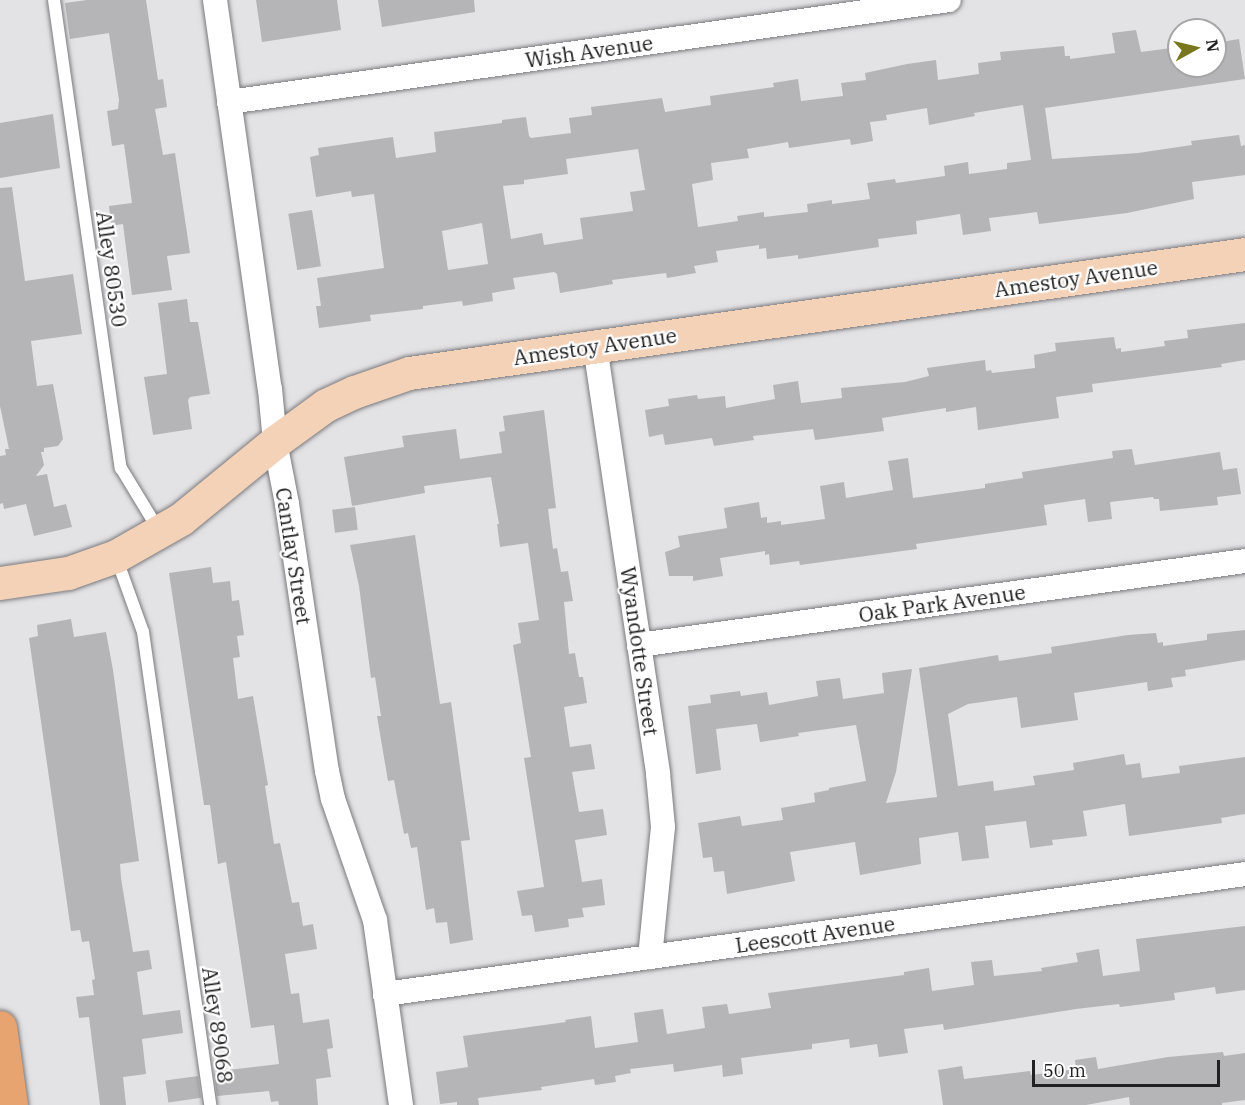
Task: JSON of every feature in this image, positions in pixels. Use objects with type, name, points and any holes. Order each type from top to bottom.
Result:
[{"type":"main road","points":[[0,1026],[11,1105]]},
{"type":"street","name":"Cantlay Street","points":[[215,0],[270,389],[275,442],[287,504],[327,771],[343,829],[375,920],[401,1105]]},
{"type":"street","name":"Wish Avenue","points":[[229,102],[949,0]]},
{"type":"street","name":"Amestoy Avenue","points":[[0,583],[68,573],[116,556],[182,519],[275,442],[326,405],[390,379],[427,369],[1245,254]]},
{"type":"street","name":"Wyandotte Street","points":[[595,346],[658,774],[663,827],[650,957]]},
{"type":"street","name":"Oak Park Avenue","points":[[639,645],[1245,561]]},
{"type":"street","name":"Leescott Avenue","points":[[385,994],[1245,874]]},
{"type":"lane","name":"Alley 80530","points":[[54,0],[121,468],[160,532]]},
{"type":"lane","name":"Alley 89068","points":[[116,556],[143,632],[210,1105]]},
{"type":"building","points":[[87,0],[146,0],[158,80],[163,79],[167,107],[155,109],[163,155],[175,153],[190,253],[167,256],[172,290],[132,295],[123,224],[111,226],[109,206],[132,203],[124,144],[112,146],[107,111],[118,109],[119,100],[109,33],[70,39],[65,3]]},
{"type":"building","points":[[256,0],[337,0],[341,30],[262,42]]},
{"type":"building","points":[[378,0],[474,0],[475,12],[382,27]]},
{"type":"building","points":[[1136,30],[1141,52],[1167,49],[1167,78],[1227,78],[1227,41],[1239,39],[1245,79],[1045,108],[1052,159],[1138,153],[1192,145],[1191,141],[1239,135],[1241,146],[1245,145],[1245,175],[1192,182],[1194,199],[1127,213],[1039,224],[1037,212],[989,218],[991,231],[963,235],[960,214],[916,221],[917,234],[878,239],[879,247],[798,259],[798,255],[767,259],[766,248],[759,249],[759,245],[716,251],[718,262],[694,266],[696,273],[667,278],[666,273],[612,280],[613,284],[560,293],[557,274],[554,272],[513,278],[515,289],[492,293],[493,301],[463,306],[462,301],[423,306],[423,309],[370,315],[371,321],[319,328],[316,306],[321,306],[317,278],[384,268],[374,194],[352,197],[351,191],[316,197],[310,157],[319,155],[318,148],[393,137],[396,158],[436,152],[434,132],[502,123],[502,120],[526,117],[531,138],[571,133],[569,118],[592,115],[591,107],[662,98],[665,112],[711,105],[710,96],[774,87],[773,83],[798,79],[801,101],[843,96],[841,83],[866,80],[865,73],[907,64],[936,60],[938,80],[979,74],[978,63],[1001,60],[1000,52],[1064,46],[1065,56],[1070,56],[1070,59],[1115,53],[1112,33]],"holes":[[[1023,105],[1031,160],[1007,163],[1007,169],[969,174],[968,162],[944,166],[945,176],[896,183],[895,179],[867,183],[870,199],[832,204],[832,200],[807,204],[808,212],[764,217],[764,212],[737,216],[738,221],[698,227],[692,184],[713,180],[711,163],[749,158],[747,149],[788,142],[789,148],[850,139],[851,145],[873,141],[870,122],[887,120],[886,115],[927,108],[929,125],[975,116],[974,113]],[[638,149],[645,190],[630,192],[633,211],[580,218],[583,239],[544,245],[542,233],[511,239],[503,186],[524,184],[524,180],[568,174],[566,159]],[[482,223],[488,264],[448,270],[442,231]]]},
{"type":"building","points":[[53,114],[60,168],[0,178],[0,123]]},
{"type":"building","points":[[12,187],[25,281],[73,274],[82,334],[31,341],[37,386],[53,384],[63,439],[58,446],[44,448],[44,452],[41,452],[44,465],[36,476],[47,474],[54,507],[66,504],[72,527],[34,536],[26,504],[4,509],[3,503],[0,504],[0,456],[6,455],[5,449],[9,449],[0,406],[0,188]]},
{"type":"building","points":[[312,210],[321,266],[297,270],[288,214]]},
{"type":"building","points":[[187,299],[190,322],[198,322],[210,394],[190,397],[188,400],[192,429],[153,435],[144,377],[167,374],[158,303]]},
{"type":"building","points":[[1245,323],[1245,360],[1221,364],[1222,367],[1092,384],[1093,392],[1056,397],[1059,418],[978,430],[976,407],[946,412],[946,408],[882,418],[884,431],[815,440],[813,429],[753,436],[754,440],[714,446],[712,438],[665,445],[663,434],[649,437],[645,410],[669,406],[668,399],[697,395],[698,399],[725,396],[726,408],[775,399],[773,385],[798,381],[801,403],[842,398],[841,388],[905,382],[929,376],[927,368],[985,360],[986,371],[991,370],[992,373],[1035,368],[1034,355],[1056,351],[1055,343],[1114,337],[1116,349],[1121,348],[1121,352],[1165,346],[1164,341],[1188,338],[1187,330]]},
{"type":"building","points":[[544,410],[556,508],[548,509],[553,549],[557,548],[561,572],[568,571],[573,601],[564,602],[569,654],[575,653],[579,677],[583,677],[587,703],[564,707],[570,747],[591,744],[595,769],[572,772],[579,812],[603,809],[607,835],[575,840],[582,882],[602,879],[605,905],[582,908],[584,917],[568,919],[569,927],[535,932],[532,915],[522,916],[517,891],[544,887],[524,758],[531,757],[513,645],[521,643],[518,623],[539,620],[528,543],[500,547],[497,524],[499,524],[491,477],[424,486],[425,493],[352,506],[344,457],[404,447],[402,436],[456,429],[460,459],[502,453],[499,432],[505,431],[503,416]]},
{"type":"building","points":[[1132,449],[1135,465],[1220,452],[1223,470],[1237,468],[1241,494],[1217,497],[1218,505],[1160,511],[1159,499],[1153,497],[1110,502],[1112,519],[1088,522],[1085,499],[1044,505],[1047,525],[916,544],[917,549],[800,565],[799,561],[770,565],[769,554],[765,555],[765,551],[720,558],[723,576],[693,581],[693,576],[669,576],[665,552],[680,547],[678,536],[727,528],[724,508],[759,502],[761,518],[767,517],[767,523],[781,521],[781,525],[825,519],[820,486],[844,482],[846,498],[893,490],[888,461],[908,458],[913,498],[985,488],[985,484],[1023,478],[1022,472],[1113,458],[1112,451]]},
{"type":"building","points":[[355,507],[358,530],[335,533],[332,510]]},
{"type":"building","points":[[415,535],[440,704],[451,702],[470,840],[461,841],[473,940],[450,944],[447,922],[436,923],[434,908],[426,910],[417,847],[411,848],[408,833],[404,834],[394,780],[388,781],[377,716],[381,716],[375,677],[371,678],[359,586],[350,545]]},
{"type":"building","points":[[211,567],[213,583],[230,581],[232,601],[239,600],[244,635],[237,636],[240,657],[233,658],[238,699],[253,696],[268,785],[265,786],[274,844],[280,843],[292,903],[299,902],[303,926],[313,924],[317,949],[285,954],[291,994],[299,993],[303,1023],[329,1019],[333,1048],[327,1049],[331,1077],[316,1079],[318,1105],[279,1105],[278,1101],[271,1102],[269,1091],[217,1096],[214,1074],[219,1071],[279,1064],[274,1025],[251,1028],[226,862],[218,864],[210,805],[204,805],[169,573]]},
{"type":"building","points":[[71,619],[74,637],[106,632],[113,670],[139,861],[120,864],[121,878],[133,952],[149,950],[152,969],[137,972],[143,1015],[180,1010],[183,1033],[142,1039],[146,1074],[123,1077],[126,1105],[100,1105],[89,1017],[79,1018],[76,997],[94,995],[92,980],[95,979],[89,941],[82,942],[80,930],[71,931],[29,638],[38,636],[37,625]]},
{"type":"building","points":[[1245,630],[1245,660],[1185,670],[1186,676],[1171,678],[1173,687],[1148,691],[1147,682],[1074,693],[1078,720],[1021,728],[1017,697],[968,704],[948,714],[958,786],[993,781],[994,791],[1035,785],[1033,776],[1074,770],[1073,763],[1124,754],[1126,765],[1140,763],[1142,778],[1180,773],[1179,766],[1245,757],[1245,814],[1221,818],[1222,823],[1129,836],[1125,804],[1083,811],[1087,836],[1052,840],[1053,845],[1030,848],[1026,821],[985,826],[989,858],[962,861],[958,832],[919,838],[921,864],[860,875],[855,842],[790,852],[795,881],[727,894],[724,871],[714,872],[712,857],[703,858],[698,823],[740,816],[742,826],[783,820],[781,808],[815,802],[814,793],[866,781],[856,725],[798,733],[799,736],[760,742],[757,724],[716,729],[721,770],[696,774],[688,706],[711,703],[710,695],[740,691],[741,696],[767,692],[769,705],[818,696],[816,681],[840,678],[843,699],[884,693],[882,673],[912,669],[896,772],[886,803],[937,797],[919,668],[998,655],[999,661],[1052,653],[1051,647],[1128,635],[1156,633],[1158,643],[1163,642],[1163,646],[1207,640],[1207,634]]},
{"type":"building","points":[[1245,926],[1245,990],[1216,994],[1215,987],[1174,993],[1175,1000],[1120,1007],[1119,1004],[1076,1009],[944,1030],[943,1024],[904,1029],[908,1053],[879,1057],[877,1044],[850,1048],[849,1039],[812,1044],[812,1049],[741,1058],[743,1074],[723,1077],[722,1065],[674,1072],[673,1064],[630,1069],[631,1073],[615,1076],[616,1082],[595,1085],[594,1079],[541,1087],[542,1090],[478,1098],[479,1105],[457,1105],[457,1102],[440,1104],[436,1072],[468,1067],[463,1036],[566,1022],[565,1020],[591,1016],[595,1048],[638,1042],[634,1013],[663,1009],[667,1034],[705,1028],[702,1007],[727,1004],[729,1014],[771,1008],[768,993],[904,975],[904,972],[929,968],[932,991],[974,985],[971,962],[992,960],[994,976],[1042,971],[1041,968],[1078,962],[1076,953],[1099,949],[1103,976],[1140,971],[1136,939]]},
{"type":"building","points":[[1223,1052],[1224,1056],[1245,1053],[1245,1100],[1222,1103],[1222,1105],[1130,1105],[1129,1097],[1086,1105],[943,1105],[938,1070],[962,1066],[964,1079],[1030,1071],[1031,1075],[1076,1069],[1075,1060],[1096,1057],[1098,1069],[1168,1057]]},
{"type":"building","points":[[198,1076],[201,1098],[168,1102],[165,1081]]}]
